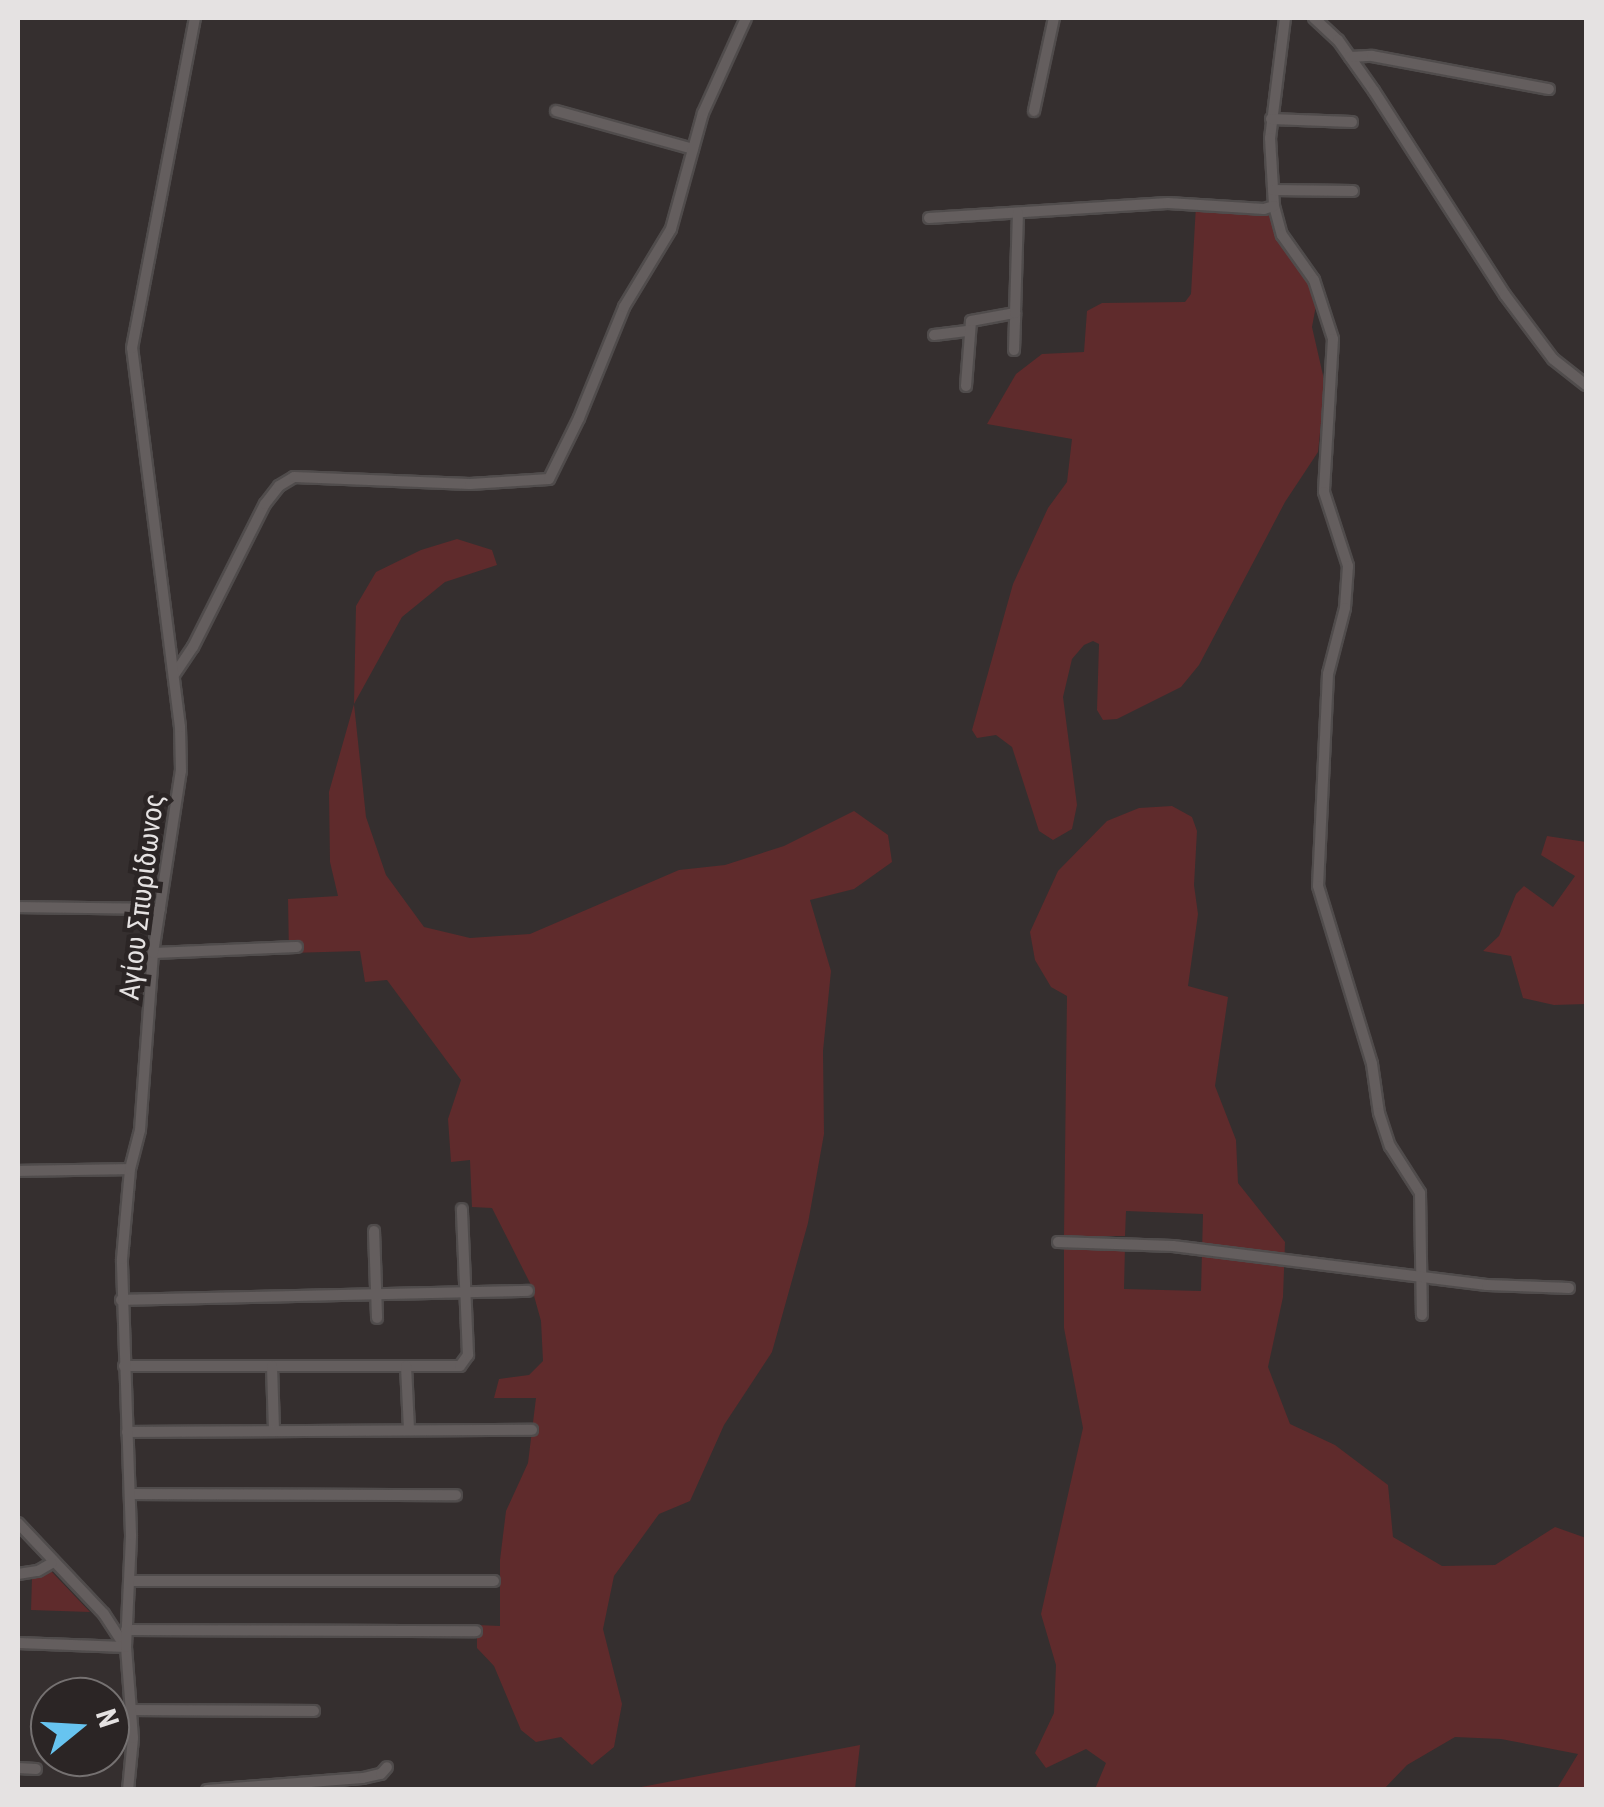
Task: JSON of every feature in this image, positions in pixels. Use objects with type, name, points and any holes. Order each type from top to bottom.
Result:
[{"type":"street","name":"Αγίου Σπυρίδωνος","points":[[128,1790],[132,1710],[126,1647],[130,1494],[121,1300],[130,1169],[140,1130],[153,953],[181,771],[132,348],[195,18]]},
{"type":"street","points":[[173,676],[193,648],[265,504],[279,486],[294,478],[470,484],[549,479],[579,418],[624,307],[671,229],[704,114],[746,18]]},
{"type":"street","points":[[1034,110],[1054,18]]},
{"type":"street","points":[[1286,18],[1271,119],[1274,206],[1282,235],[1314,280],[1333,339],[1324,492],[1348,566],[1348,584],[1328,674],[1320,901],[1372,1064],[1379,1114],[1390,1146],[1420,1193],[1422,1315]]},
{"type":"street","points":[[1314,18],[1350,57],[1505,295],[1553,359],[1586,385]]},
{"type":"street","points":[[1350,57],[1372,56],[1549,89]]},
{"type":"street","points":[[556,111],[693,150]]},
{"type":"street","points":[[1271,119],[1352,122]]},
{"type":"street","points":[[1273,190],[1353,191]]},
{"type":"street","points":[[929,218],[1180,203],[1264,209],[1274,206]]},
{"type":"street","points":[[1014,350],[1018,213]]},
{"type":"street","points":[[966,386],[969,331],[977,317],[1015,313]]},
{"type":"street","points":[[934,335],[969,331]]},
{"type":"street","points":[[18,907],[160,908]]},
{"type":"street","points":[[153,953],[298,947]]},
{"type":"street","points":[[18,1171],[130,1169]]},
{"type":"street","points":[[124,1366],[465,1363],[462,1209]]},
{"type":"street","points":[[374,1231],[377,1318]]},
{"type":"street","points":[[1058,1242],[1172,1246],[1424,1278],[1569,1288]]},
{"type":"street","points":[[121,1300],[528,1291]]},
{"type":"street","points":[[272,1366],[274,1429]]},
{"type":"street","points":[[406,1366],[409,1430]]},
{"type":"street","points":[[127,1432],[532,1430]]},
{"type":"street","points":[[130,1494],[456,1494]]},
{"type":"street","points":[[18,1524],[104,1614],[126,1647]]},
{"type":"street","points":[[18,1574],[38,1572],[52,1563]]},
{"type":"street","points":[[130,1581],[494,1581]]},
{"type":"street","points":[[104,1614],[128,1615]]},
{"type":"street","points":[[126,1630],[476,1630]]},
{"type":"street","points":[[18,1644],[126,1647]]},
{"type":"street","points":[[132,1710],[314,1711]]},
{"type":"street","points":[[207,1790],[363,1778],[381,1774],[388,1767]]},
{"type":"shaded area","points":[[1196,205],[1269,215],[1308,276],[1317,300],[1312,327],[1325,384],[1318,452],[1285,502],[1199,665],[1181,687],[1117,719],[1103,720],[1097,710],[1099,644],[1093,641],[1084,645],[1072,659],[1063,697],[1077,805],[1072,829],[1053,840],[1039,831],[1012,747],[996,735],[977,738],[972,730],[1013,584],[1048,508],[1067,482],[1072,439],[987,424],[1016,374],[1042,354],[1084,352],[1087,311],[1102,303],[1185,302],[1191,294]]},
{"type":"shaded area","points":[[457,539],[492,550],[497,565],[445,582],[402,617],[354,704],[356,606],[376,572],[421,550]]},
{"type":"shaded area","points":[[354,704],[366,817],[386,875],[424,927],[470,938],[530,934],[679,870],[725,865],[784,846],[854,811],[888,835],[892,862],[854,889],[810,900],[831,971],[823,1051],[824,1134],[808,1223],[772,1352],[724,1425],[690,1501],[659,1514],[614,1576],[603,1629],[622,1704],[614,1747],[592,1765],[561,1737],[536,1742],[521,1730],[494,1666],[477,1648],[477,1625],[500,1626],[500,1560],[506,1511],[528,1463],[536,1398],[494,1398],[499,1379],[529,1375],[543,1361],[541,1321],[531,1285],[492,1208],[472,1207],[470,1160],[451,1162],[448,1119],[461,1080],[387,980],[365,982],[360,951],[289,953],[288,899],[338,896],[330,862],[329,792]]},
{"type":"shaded area","points":[[1172,806],[1192,817],[1197,831],[1194,885],[1198,914],[1188,986],[1228,997],[1215,1086],[1236,1140],[1238,1183],[1285,1242],[1283,1297],[1268,1367],[1290,1424],[1335,1445],[1388,1485],[1393,1537],[1442,1566],[1495,1565],[1555,1527],[1586,1538],[1586,1789],[1552,1789],[1558,1787],[1578,1754],[1501,1739],[1455,1737],[1407,1765],[1383,1790],[1095,1789],[1106,1763],[1086,1749],[1046,1768],[1035,1753],[1054,1713],[1056,1665],[1041,1614],[1083,1428],[1064,1328],[1064,1247],[1125,1247],[1124,1289],[1201,1291],[1203,1214],[1126,1211],[1125,1236],[1064,1236],[1067,996],[1051,987],[1035,960],[1030,932],[1058,871],[1107,821],[1139,808]]},
{"type":"shaded area","points":[[1547,836],[1586,842],[1586,1004],[1554,1005],[1523,998],[1511,956],[1483,951],[1499,936],[1516,894],[1524,886],[1553,907],[1575,876],[1541,855]]},
{"type":"shaded area","points":[[51,1571],[90,1612],[31,1610],[32,1579]]},
{"type":"shaded area","points":[[860,1745],[855,1789],[631,1789]]}]
